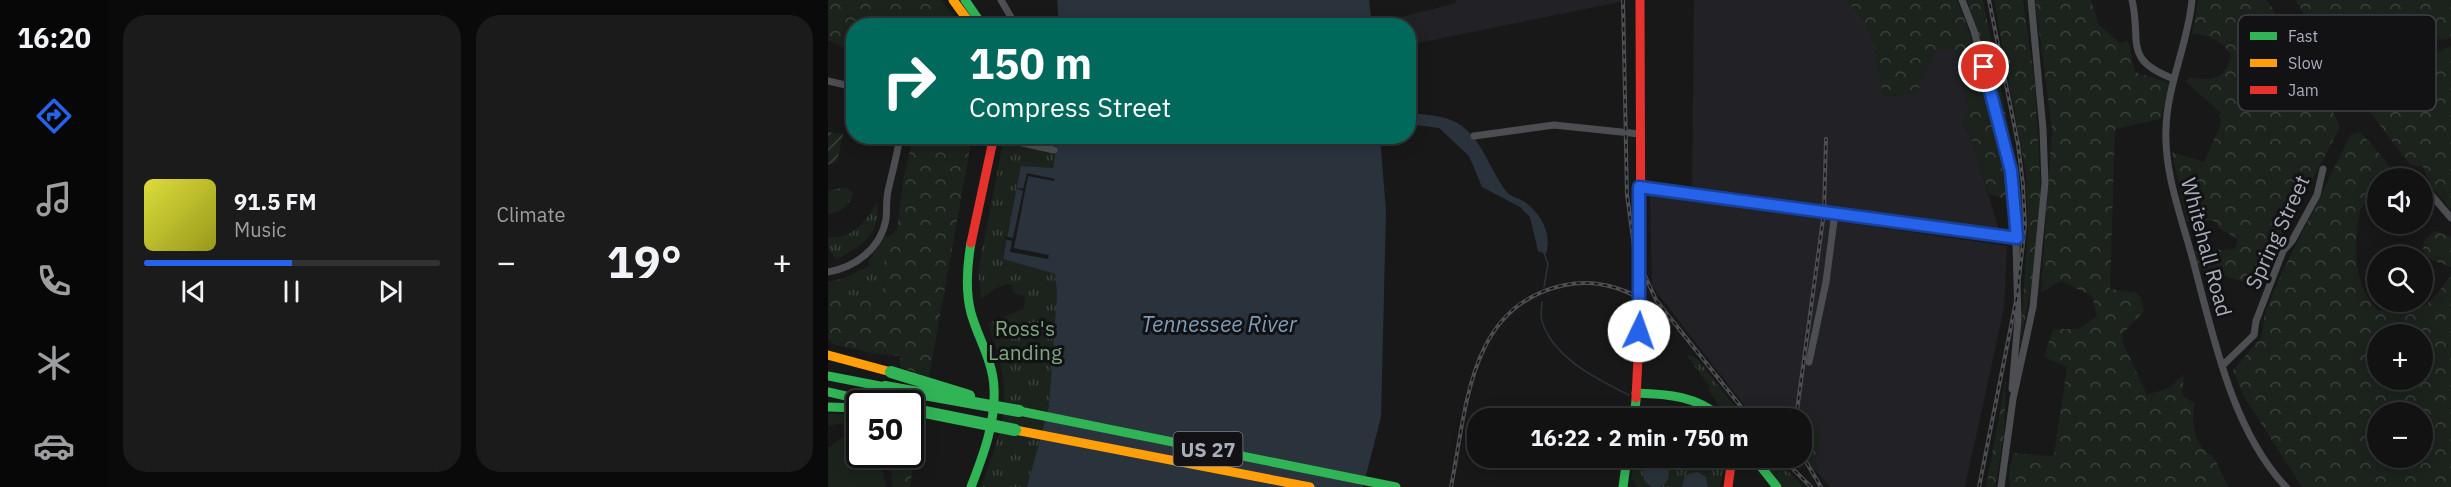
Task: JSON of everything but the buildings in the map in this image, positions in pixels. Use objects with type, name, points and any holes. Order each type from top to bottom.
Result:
[{"type":"main road","points":[[953,0],[966,18]]},
{"type":"main road","points":[[965,0],[977,18]]},
{"type":"main road","points":[[1635,408],[1641,298],[1640,0]]},
{"type":"main road","points":[[971,487],[990,435],[995,409],[992,372],[968,311],[966,284],[968,261],[993,144]]},
{"type":"main road","points":[[828,355],[1019,411]]},
{"type":"main road","name":"US 27","points":[[828,376],[1019,411],[1396,487]]},
{"type":"main road","points":[[828,393],[846,397]]},
{"type":"main road","points":[[1636,397],[1669,394],[1689,398],[1710,408]]},
{"type":"main road","points":[[1636,397],[1696,408]]},
{"type":"main road","points":[[828,407],[846,408]]},
{"type":"main road","name":"US 27","points":[[924,412],[1310,487]]},
{"type":"main road","points":[[924,417],[1015,430]]},
{"type":"main road","points":[[1623,487],[1626,468]]},
{"type":"main road","points":[[1728,487],[1732,468]]},
{"type":"main road","points":[[1762,468],[1777,487]]},
{"type":"main road","points":[[1274,480],[1299,487]]},
{"type":"street","points":[[1001,0],[1011,18]]},
{"type":"street","points":[[1962,0],[1974,31],[2011,171],[2017,238],[2018,320],[2013,399]]},
{"type":"street","points":[[2001,487],[2013,399],[2032,307],[2045,183],[2043,129],[2031,0]]},
{"type":"street","points":[[2132,0],[2139,56],[2144,64],[2154,71],[2174,79]]},
{"type":"street","name":"Whitehall Road","points":[[2192,0],[2190,19],[2174,79],[2166,128],[2171,180],[2222,366],[2252,438],[2286,487]]},
{"type":"street","points":[[828,81],[846,85]]},
{"type":"street","points":[[1474,136],[1554,125],[1640,134]]},
{"type":"street","points":[[828,272],[839,270],[860,259],[878,241],[884,229],[887,193],[897,162],[899,144]]},
{"type":"street","points":[[1026,144],[1054,150]]},
{"type":"street","name":"Spring Street","points":[[2222,366],[2254,334],[2256,321],[2283,251],[2292,241],[2317,195],[2323,169]]},
{"type":"street","points":[[1639,187],[2017,238]]},
{"type":"street","points":[[2433,197],[2451,218]]},
{"type":"street","points":[[1809,362],[1826,282],[1835,213]]},
{"type":"shaded area","points":[[1455,0],[1629,0],[1416,44],[1416,18],[1398,18],[1456,3]]},
{"type":"shaded area","points":[[1694,0],[1846,0],[1865,22],[1875,48],[1883,96],[1916,94],[1935,50],[1955,50],[1969,112],[1963,123],[1972,140],[1999,230],[1692,186]]},
{"type":"shaded area","points":[[1650,196],[2007,246],[2004,308],[1965,487],[1830,487],[1818,473],[1815,462],[1821,432],[1812,431],[1812,408],[1746,408],[1652,286]]},
{"type":"green space","points":[[828,0],[941,0],[956,18],[846,18],[846,49],[828,40]]},
{"type":"green space","points":[[1846,0],[1957,0],[1996,121],[2008,192],[2002,198],[1989,194],[1972,140],[1963,122],[1969,112],[1955,50],[1935,50],[1916,95],[1883,96],[1875,48],[1865,22]]},
{"type":"green space","points":[[1967,0],[1983,0],[2011,140],[2008,139]]},
{"type":"green space","points":[[1994,0],[2023,0],[2035,85],[2041,198],[2033,277],[2020,344],[2028,230],[2026,174]]},
{"type":"green space","points":[[2035,0],[2091,0],[2099,25],[2120,43],[2128,41],[2135,72],[2171,84],[2160,119],[2115,129],[2110,289],[2137,293],[2141,298],[2144,311],[2122,334],[2123,343],[2147,395],[2169,388],[2184,374],[2182,395],[2195,404],[2194,423],[2198,441],[2215,459],[2229,487],[2010,487],[2009,475],[2013,453],[2054,456],[2067,367],[2044,357],[2053,329],[2079,329],[2097,316],[2092,296],[2061,281],[2041,292],[2052,129]]},
{"type":"green space","points":[[2198,0],[2267,0],[2276,15],[2238,15],[2238,111],[2333,111],[2340,127],[2258,283],[2199,269],[2194,251],[2235,249],[2238,239],[2219,228],[2214,221],[2187,221],[2172,152],[2204,162],[2221,124],[2220,112],[2186,82],[2189,77],[2205,79],[2222,74],[2229,63],[2231,54],[2214,39],[2192,34]]},
{"type":"green space","points":[[2295,0],[2451,0],[2451,37],[2436,38],[2436,15],[2305,15]]},
{"type":"green space","points":[[2451,46],[2451,210],[2433,188],[2433,168],[2410,165],[2369,111],[2436,111],[2436,54]]},
{"type":"green space","points":[[828,132],[843,134],[837,162],[828,165]]},
{"type":"green space","points":[[2360,132],[2390,168],[2367,168],[2367,203],[2360,209],[2356,249],[2359,274],[2367,294],[2367,312],[2433,312],[2433,298],[2451,274],[2451,487],[2302,487],[2243,395],[2233,370],[2261,338],[2265,313],[2280,277],[2351,134]]},
{"type":"green space","points":[[911,144],[971,144],[929,377],[900,367],[900,356],[871,353],[833,344],[828,339],[828,290],[859,297],[874,295],[885,286],[888,237],[897,230],[903,181]]},
{"type":"green space","name":"Ross's Landing","points":[[1003,144],[1056,154],[1053,168],[1021,167],[1003,259],[1055,274],[1057,293],[1049,406],[1027,487],[981,487],[997,442],[1004,406],[1002,370],[988,323],[1024,309],[1025,296],[1013,293],[1012,284],[997,288],[981,298],[978,271]]},
{"type":"green space","points":[[846,187],[853,193],[850,201],[841,210],[828,214],[828,191]]},
{"type":"green space","points":[[877,203],[878,214],[873,231],[861,244],[836,259],[828,248],[828,237],[845,235],[857,228]]},
{"type":"green space","points":[[2435,231],[2451,237],[2451,267],[2433,260],[2433,246],[2423,246],[2424,241]]},
{"type":"green space","points":[[886,235],[889,260],[883,290],[864,297],[828,290],[828,282],[844,278],[870,265],[868,262]]},
{"type":"green space","points":[[1691,355],[1699,361],[1736,408],[1721,408],[1709,391],[1709,385],[1687,356]]},
{"type":"green space","points":[[2006,378],[2004,435],[1995,487],[1986,487]]},
{"type":"green space","points":[[828,414],[846,415],[846,427],[841,423],[828,426]]},
{"type":"green space","points":[[1812,431],[1821,432],[1815,462],[1818,473],[1813,469]]},
{"type":"green space","points":[[846,435],[846,468],[881,468],[886,487],[828,487],[828,448]]},
{"type":"green space","points":[[891,468],[913,468],[910,487],[892,487]]},
{"type":"green space","points":[[1634,468],[1725,468],[1720,487],[1637,487],[1631,480]]},
{"type":"green space","points":[[1768,468],[1785,468],[1803,487],[1784,487]]},
{"type":"water","points":[[1057,0],[1369,0],[1371,18],[1058,18]]},
{"type":"water","points":[[1416,114],[1436,116],[1456,122],[1469,133],[1481,148],[1506,191],[1525,202],[1541,219],[1548,239],[1546,254],[1538,251],[1530,217],[1520,207],[1482,187],[1469,156],[1439,128],[1416,125]]},
{"type":"water","name":"Tennessee River","points":[[1057,144],[1381,144],[1386,211],[1381,417],[1363,487],[1027,487],[1049,406],[1057,293],[1055,274],[1003,259],[1021,166],[1053,168]]},
{"type":"water","points":[[1645,468],[1668,469],[1668,479],[1661,486],[1651,486],[1644,479]]},
{"type":"water","points":[[1698,472],[1706,477],[1708,487],[1682,487],[1685,475]]},
{"type":"pier","points":[[1027,173],[1055,179],[1054,181],[1028,176],[1014,248],[1049,255],[1048,259],[1010,252],[1012,241],[1004,239],[1004,236],[1013,238],[1023,191],[1014,187],[1023,189]]},
{"type":"waterway","points":[[1544,253],[1548,264],[1544,287]]},
{"type":"waterway","points":[[1542,302],[1542,321],[1556,346],[1578,366],[1629,395]]},
{"type":"railway","points":[[1623,0],[1627,195],[1635,254],[1656,300],[1742,408]]},
{"type":"railway","points":[[1979,487],[2017,296],[2025,225],[2018,144],[1989,0]]},
{"type":"railway","points":[[1797,408],[1824,212],[1826,139]]},
{"type":"railway","points":[[1451,487],[1462,424],[1478,364],[1491,337],[1509,314],[1533,296],[1578,283],[1615,288],[1638,297],[1659,311]]},
{"type":"railway","points":[[1792,468],[1811,487]]},
{"type":"railway","points":[[1810,468],[1821,487]]},
{"type":"traffic: fast","points":[[965,0],[977,18]]},
{"type":"traffic: fast","points":[[971,243],[967,278],[969,304],[991,368],[994,388],[993,413],[988,439],[971,487]]},
{"type":"traffic: fast","points":[[891,372],[969,396]]},
{"type":"traffic: fast","points":[[828,376],[885,387]]},
{"type":"traffic: fast","points":[[885,387],[1019,411]]},
{"type":"traffic: fast","points":[[828,392],[846,396]]},
{"type":"traffic: fast","points":[[1636,393],[1682,398],[1708,408]]},
{"type":"traffic: fast","points":[[1635,408],[1636,400]]},
{"type":"traffic: fast","points":[[828,407],[846,408]]},
{"type":"traffic: fast","points":[[1019,411],[1396,487]]},
{"type":"traffic: fast","points":[[924,412],[1015,430]]},
{"type":"traffic: fast","points":[[1623,487],[1626,468]]},
{"type":"traffic: fast","points":[[1762,468],[1777,487]]},
{"type":"traffic: slow","points":[[953,0],[966,18]]},
{"type":"traffic: slow","points":[[828,355],[891,372]]},
{"type":"traffic: slow","points":[[1015,430],[1310,487]]},
{"type":"traffic: jam","points":[[1636,398],[1641,298],[1640,0]]},
{"type":"traffic: jam","points":[[971,243],[992,144]]},
{"type":"traffic: jam","points":[[1728,487],[1731,468]]},
{"type":"route","points":[[1639,331],[1641,298],[1639,187],[2017,238],[2011,171],[1984,67]]}]
